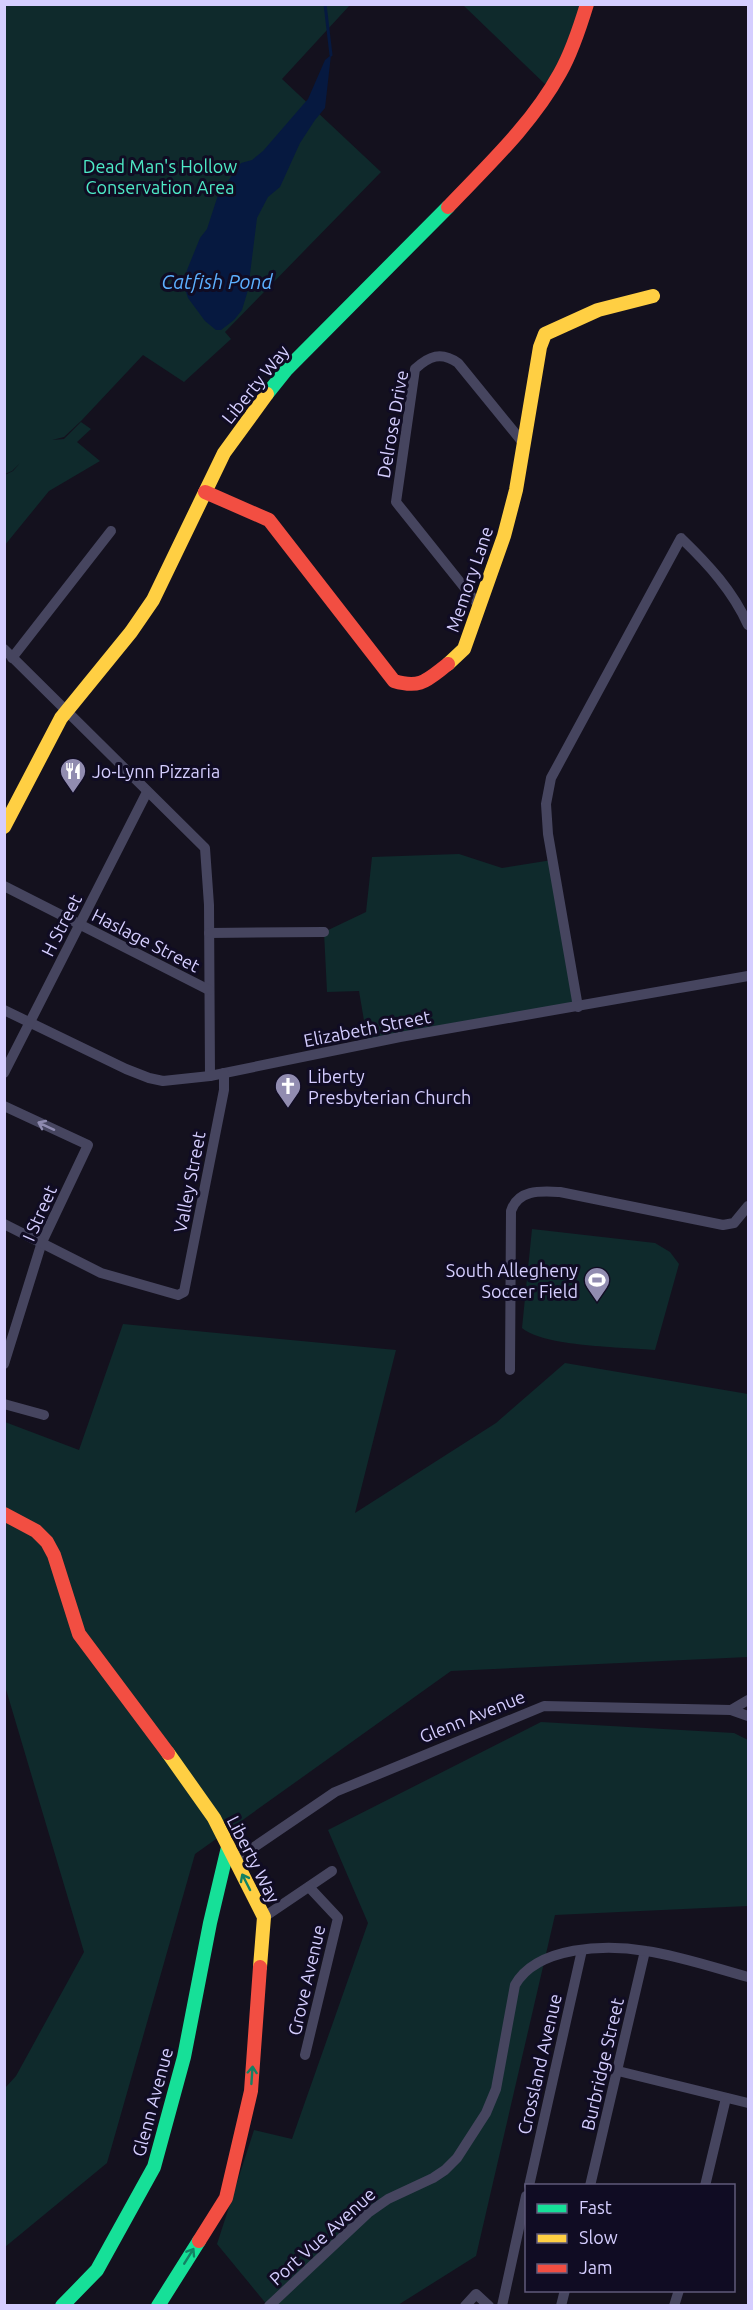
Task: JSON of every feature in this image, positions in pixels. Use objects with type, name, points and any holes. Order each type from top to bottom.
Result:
[{"type":"street","name":"Liberty Way","points":[[4,826],[66,711],[144,616],[163,582],[224,453],[241,428],[287,369],[466,188],[531,118],[561,72],[580,28],[587,4]]},
{"type":"street","name":"Memory Lane","points":[[205,492],[269,520],[394,681],[408,685],[421,684],[464,649],[480,607],[504,536],[516,490],[540,347],[545,334],[573,320],[613,305],[653,296]]},
{"type":"street","name":"Delrose Drive","points":[[480,607],[396,502],[415,369],[435,355],[451,357],[473,380],[524,444]]},
{"type":"street","points":[[12,658],[111,531]]},
{"type":"street","points":[[578,1007],[548,834],[546,804],[551,778],[681,538],[711,568],[740,606],[748,625]]},
{"type":"street","points":[[4,649],[205,848],[209,906],[210,1076]]},
{"type":"street","name":"H Street","points":[[4,1073],[147,792]]},
{"type":"street","name":"Haslage Street","points":[[4,886],[209,990]]},
{"type":"street","name":"Haslage Street","points":[[209,933],[324,932]]},
{"type":"street","name":"Elizabeth Street","points":[[4,1010],[126,1069],[163,1081],[210,1076],[400,1037],[748,976]]},
{"type":"street","name":"Valley Street","points":[[42,1242],[101,1273],[178,1295],[184,1292],[224,1090],[224,1073]]},
{"type":"street","name":"I Street","points":[[4,1106],[88,1145],[42,1242],[4,1364]]},
{"type":"street","points":[[510,1370],[511,1211],[513,1203],[522,1196],[540,1191],[560,1192],[723,1225],[734,1223],[748,1206]]},
{"type":"street","points":[[4,1224],[42,1242]]},
{"type":"street","points":[[4,1404],[44,1414]]},
{"type":"street","name":"Liberty Way","points":[[4,1514],[36,1531],[47,1542],[54,1555],[79,1634],[188,1779],[214,1818],[264,1917],[251,2091],[226,2198],[158,2306]]},
{"type":"street","name":"Glenn Avenue","points":[[235,1860],[335,1792],[544,1706],[731,1710],[748,1701]]},
{"type":"street","points":[[731,1710],[748,1716]]},
{"type":"street","name":"Glenn Avenue","points":[[62,2306],[97,2270],[154,2167],[184,2057],[210,1923],[228,1847]]},
{"type":"street","points":[[264,1917],[332,1871]]},
{"type":"street","name":"Grove Avenue","points":[[305,2055],[338,1918],[309,1887]]},
{"type":"street","name":"Port Vue Avenue","points":[[270,2306],[368,2213],[388,2199],[433,2178],[457,2158],[486,2113],[496,2089],[515,1984],[521,1974],[551,1956],[582,1950],[645,1951],[748,1977]]},
{"type":"street","name":"Crossland Avenue","points":[[529,2184],[582,1950]]},
{"type":"street","name":"Burbridge Street","points":[[590,2184],[645,1951]]},
{"type":"street","points":[[618,2070],[748,2103]]},
{"type":"street","points":[[705,2184],[726,2098]]},
{"type":"street","points":[[502,2306],[525,2201]]},
{"type":"street","points":[[465,2306],[477,2294],[489,2306]]},
{"type":"green space","name":"Dead Man's Hollow Conservation Area","points":[[5,5],[350,5],[282,79],[381,172],[225,332],[231,339],[184,382],[143,355],[64,437],[52,440],[64,439],[81,422],[91,429],[77,442],[100,461],[49,491],[5,545],[5,475],[13,471],[20,463],[5,474]]},
{"type":"green space","points":[[463,5],[583,5],[548,87]]},
{"type":"green space","points":[[459,854],[502,868],[552,860],[578,1007],[368,1044],[359,991],[327,992],[324,932],[366,912],[372,857]]},
{"type":"green space","name":"South Allegheny Soccer Field","points":[[532,1229],[655,1243],[670,1252],[679,1264],[655,1350],[566,1343],[533,1334],[522,1328]]},
{"type":"green space","points":[[123,1324],[396,1350],[355,1513],[496,1423],[565,1363],[748,1394],[748,1657],[451,1671],[195,1854],[107,2163],[5,2247],[5,2088],[16,2076],[84,1952],[5,1686],[5,1422],[79,1450]]},
{"type":"green space","points":[[541,1722],[734,1733],[748,1740],[748,1906],[555,1915],[476,2256],[398,2305],[268,2306],[217,2244],[254,2130],[292,2139],[368,1923],[328,1830]]},
{"type":"water","name":"Catfish Pond","points":[[331,55],[325,108],[300,143],[280,187],[268,197],[257,218],[248,290],[242,310],[221,330],[216,330],[205,321],[188,298],[184,286],[187,270],[200,238],[207,229],[218,195],[241,163],[252,160],[263,151],[308,99],[325,60]]},
{"type":"waterway","points":[[325,4],[331,55]]},
{"type":"traffic: fast","points":[[267,394],[287,369],[448,207]]},
{"type":"traffic: fast","points":[[62,2306],[97,2270],[154,2167],[184,2057],[210,1923],[228,1847]]},
{"type":"traffic: fast","points":[[158,2306],[199,2241]]},
{"type":"traffic: slow","points":[[448,664],[464,649],[504,536],[516,490],[540,347],[545,334],[598,310],[653,296]]},
{"type":"traffic: slow","points":[[4,827],[61,718],[131,632],[153,600],[224,453],[267,394]]},
{"type":"traffic: slow","points":[[168,1753],[214,1818],[264,1917],[260,1967]]},
{"type":"traffic: jam","points":[[448,207],[509,143],[549,92],[568,57],[587,4]]},
{"type":"traffic: jam","points":[[205,492],[269,520],[394,681],[411,684],[423,682],[448,664]]},
{"type":"traffic: jam","points":[[4,1514],[36,1531],[47,1542],[54,1555],[79,1634],[168,1753]]},
{"type":"traffic: jam","points":[[199,2241],[226,2198],[251,2091],[260,1967]]},
{"type":"place","name":"Jo-Lynn Pizzaria","points":[[73,794]]},
{"type":"place","name":"Liberty Presbyterian Church","points":[[288,1109]]},
{"type":"place","name":"South Allegheny Soccer Field","points":[[597,1303]]}]
